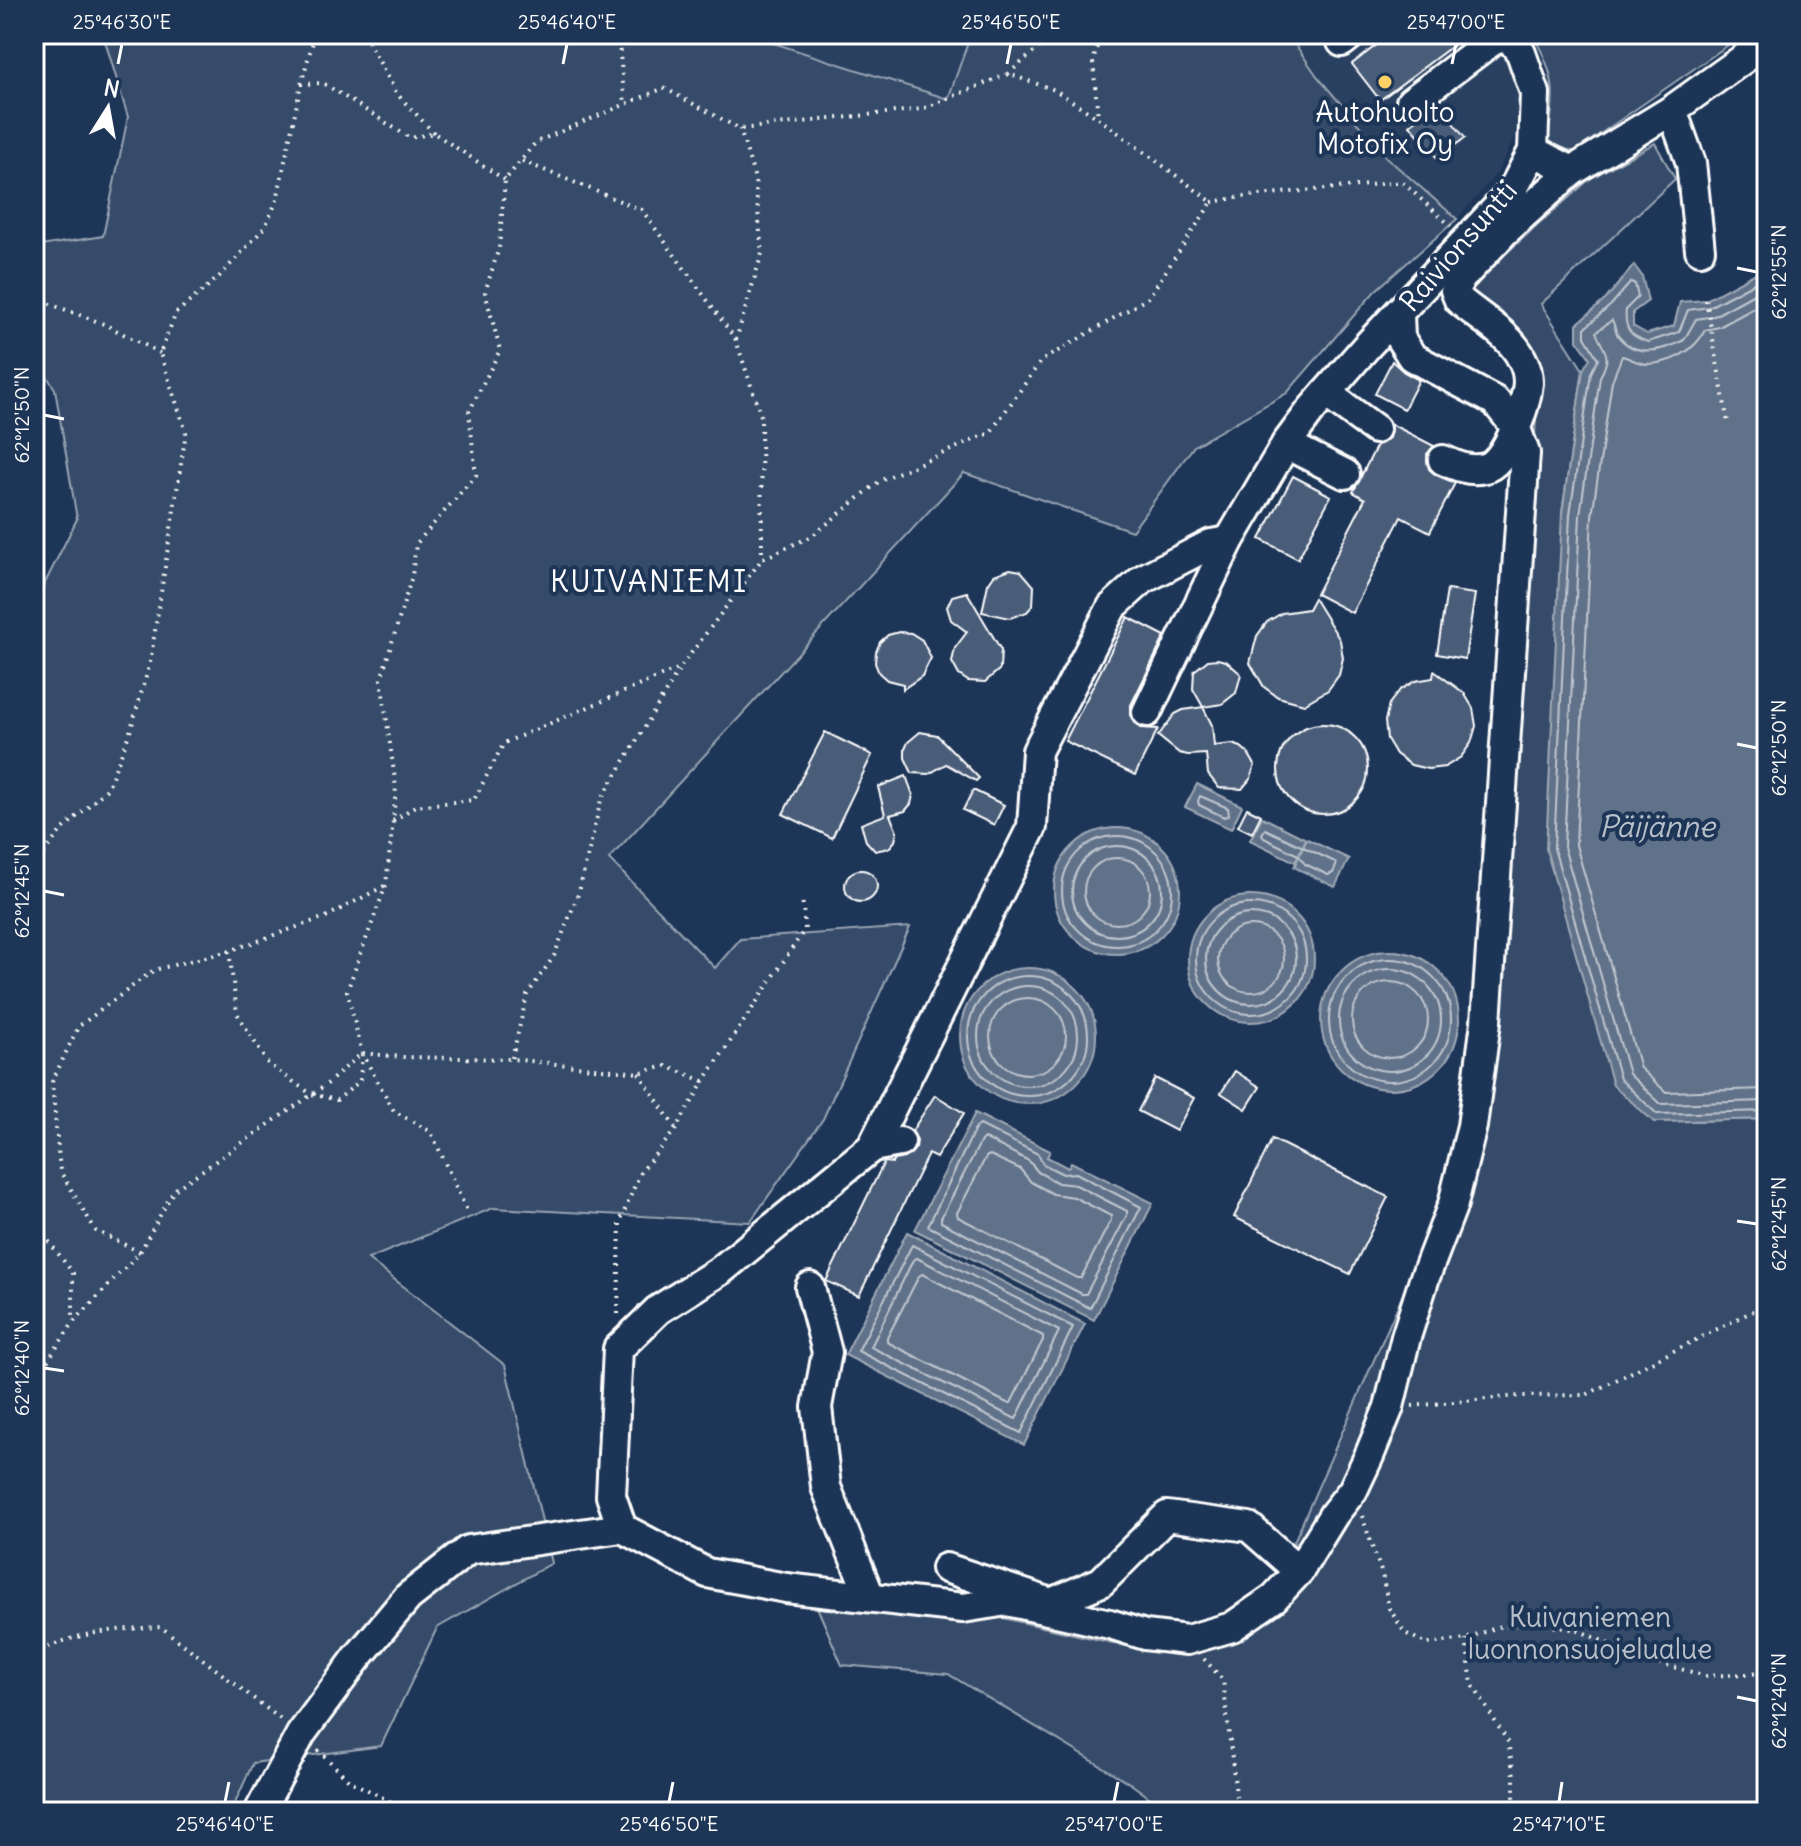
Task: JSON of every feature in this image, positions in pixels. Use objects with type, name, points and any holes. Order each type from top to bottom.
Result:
[{"type":"street","points":[[1411,102],[1501,34]]},
{"type":"street","name":"Raivionsuntti","points":[[1147,712],[1229,541],[1286,444],[1326,393],[1511,193],[1533,151],[1535,93],[1521,53],[1507,34]]},
{"type":"street","points":[[1443,460],[1465,469],[1487,468],[1503,457],[1525,403],[1528,380],[1516,347],[1459,300],[1455,290],[1460,279],[1505,231],[1572,171],[1672,110],[1767,42]]},
{"type":"street","points":[[1672,110],[1691,163],[1700,250]]},
{"type":"street","points":[[1533,151],[1572,171]]},
{"type":"street","points":[[259,1812],[301,1734],[357,1658],[408,1597],[468,1550],[622,1528],[707,1573],[786,1588],[963,1608],[1007,1601],[1145,1635],[1187,1640],[1232,1627],[1274,1598],[1299,1571],[1334,1514],[1353,1490],[1389,1407],[1406,1337],[1453,1204],[1468,1142],[1486,1022],[1525,453],[1515,426],[1495,401],[1412,357],[1400,338],[1399,314]]},
{"type":"street","points":[[1326,393],[1375,429]]},
{"type":"street","points":[[1286,444],[1345,474]]},
{"type":"street","points":[[622,1528],[611,1496],[618,1349],[658,1310],[721,1270],[872,1147],[1032,827],[1037,751],[1112,607],[1143,579],[1211,544],[1229,541]]},
{"type":"street","points":[[872,1147],[900,1142]]},
{"type":"street","points":[[810,1287],[827,1352],[817,1407],[826,1487],[870,1597]]},
{"type":"street","points":[[946,1568],[1051,1603],[1101,1582],[1167,1516],[1249,1527],[1299,1571]]},
{"type":"path","points":[[34,866],[60,832],[107,789],[130,732],[150,663],[186,432],[160,353],[176,313],[219,277],[265,227],[277,200],[301,84],[315,34]]},
{"type":"path","points":[[364,34],[397,94],[434,133],[505,180]]},
{"type":"path","points":[[618,34],[625,104]]},
{"type":"path","points":[[466,1209],[431,1132],[394,1111],[362,1053],[347,991],[386,885],[393,821],[396,787],[381,679],[412,576],[416,544],[476,475],[469,412],[500,350],[485,292],[499,248],[505,180],[536,142],[664,88],[740,129],[922,109],[1008,74],[1055,34]]},
{"type":"path","points":[[1098,118],[1093,62],[1100,34]]},
{"type":"path","points":[[1008,74],[1055,90],[1212,202],[1402,182],[1468,240]]},
{"type":"path","points":[[301,84],[323,83],[410,138],[434,133]]},
{"type":"path","points":[[736,340],[762,253],[755,179],[740,129]]},
{"type":"path","points":[[521,160],[642,210],[736,340],[761,416],[762,559]]},
{"type":"path","points":[[512,1059],[527,995],[554,956],[579,892],[601,800],[680,668],[762,559],[812,536],[881,480],[990,433],[1041,361],[1148,298],[1212,202]]},
{"type":"path","points":[[34,298],[104,324],[160,353]]},
{"type":"path","points":[[1706,300],[1728,423]]},
{"type":"path","points":[[393,821],[415,806],[474,800],[504,743],[680,668]]},
{"type":"path","points":[[140,1252],[96,1231],[60,1171],[52,1082],[78,1027],[154,970],[229,951],[328,916],[386,885]]},
{"type":"path","points":[[618,1349],[620,1222],[640,1173],[676,1129],[704,1081],[805,929],[802,897]]},
{"type":"path","points":[[229,951],[237,1013],[268,1064],[311,1094],[337,1100],[360,1081],[362,1053]]},
{"type":"path","points":[[34,1381],[73,1323],[140,1252],[174,1190],[327,1084],[362,1053],[401,1057],[512,1059],[639,1073],[666,1066],[704,1081]]},
{"type":"path","points":[[639,1073],[676,1129]]},
{"type":"path","points":[[34,1222],[73,1273],[73,1323]]},
{"type":"path","points":[[1389,1407],[1519,1396],[1586,1395],[1767,1304]]},
{"type":"path","points":[[1353,1490],[1382,1574],[1389,1608],[1405,1633],[1427,1644],[1466,1639],[1501,1626],[1537,1624],[1578,1630],[1640,1658],[1706,1676],[1767,1673]]},
{"type":"path","points":[[34,1655],[49,1645],[119,1629],[161,1627],[301,1734],[350,1781],[411,1812]]},
{"type":"path","points":[[1466,1639],[1472,1684],[1508,1742],[1518,1812]]},
{"type":"path","points":[[1187,1640],[1223,1680],[1238,1812]]},
{"type":"shaded area","points":[[745,34],[971,34],[948,99]]},
{"type":"shaded area","points":[[1288,34],[1491,34],[1509,66],[1519,104],[1514,139],[1497,173],[1457,219],[1386,157],[1317,76]]},
{"type":"green space","points":[[103,34],[745,34],[948,99],[971,34],[1288,34],[1317,76],[1386,157],[1457,219],[1375,291],[1287,393],[1194,446],[1132,531],[964,473],[609,859],[715,968],[740,939],[910,927],[823,1119],[750,1222],[493,1208],[368,1259],[505,1365],[552,1563],[437,1628],[381,1746],[253,1763],[231,1812],[34,1812],[34,605],[77,519],[55,389],[34,356],[34,247],[103,236],[128,117]]},
{"type":"green space","points":[[1532,34],[1744,34],[1574,152],[1547,142],[1552,86],[1546,62]]},
{"type":"green space","name":"Kuivaniemen luonnonsuojelualue","points":[[1655,143],[1675,179],[1541,304],[1583,370],[1562,513],[1654,1122],[1767,1119],[1767,1812],[1169,1812],[1131,1784],[948,1674],[842,1665],[817,1607],[1003,1618],[1157,1653],[1260,1619],[1443,1203],[1462,1125],[1530,506],[1540,362],[1466,289],[1591,178]]},
{"type":"green space","points":[[439,1804],[557,1806],[569,1812],[438,1812]]},
{"type":"water","name":"Päijänne","points":[[1634,265],[1642,276],[1648,301],[1633,312],[1633,326],[1647,334],[1674,326],[1680,302],[1706,300],[1767,267],[1767,1119],[1654,1122],[1613,1085],[1546,849],[1562,513],[1583,370],[1590,358],[1577,340],[1577,324],[1606,299]]},
{"type":"water","points":[[1197,784],[1242,806],[1231,829],[1185,807]]},
{"type":"water","points":[[1262,817],[1306,839],[1295,862],[1250,840]]},
{"type":"water","points":[[1117,828],[1141,833],[1161,847],[1175,867],[1180,891],[1175,915],[1161,935],[1141,949],[1117,954],[1093,949],[1073,935],[1059,915],[1054,891],[1059,867],[1073,847],[1093,833]]},
{"type":"water","points":[[1307,839],[1349,859],[1335,887],[1294,867]]},
{"type":"water","points":[[1251,896],[1275,901],[1295,915],[1309,935],[1314,959],[1309,983],[1295,1003],[1275,1017],[1251,1022],[1227,1017],[1207,1003],[1193,983],[1188,959],[1193,935],[1207,915],[1227,901]]},
{"type":"water","points":[[1390,951],[1416,957],[1439,971],[1453,994],[1459,1020],[1453,1046],[1439,1069],[1416,1083],[1390,1089],[1364,1083],[1341,1069],[1327,1046],[1321,1020],[1327,994],[1341,971],[1364,957]]},
{"type":"water","points":[[1028,968],[1054,973],[1076,988],[1091,1010],[1096,1036],[1091,1062],[1076,1084],[1054,1099],[1028,1104],[1002,1099],[980,1084],[965,1062],[960,1036],[965,1010],[980,988],[1002,973]]},
{"type":"water","points":[[975,1113],[1050,1151],[1047,1157],[1068,1168],[1071,1162],[1153,1203],[1094,1320],[915,1230]]},
{"type":"water","points":[[907,1232],[1085,1324],[1024,1445],[845,1355]]},
{"type":"building","name":"Autohuolto Motofix Oy","points":[[1391,34],[1468,34],[1380,100],[1352,64]]},
{"type":"building","points":[[1438,104],[1465,138],[1437,158],[1410,125]]},
{"type":"building","points":[[1392,361],[1419,380],[1404,409],[1375,394]]},
{"type":"building","points":[[1391,424],[1434,446],[1427,454],[1429,469],[1455,483],[1430,532],[1401,517],[1352,613],[1316,594],[1365,499],[1353,492],[1377,445],[1389,438]]},
{"type":"building","points":[[1293,476],[1331,496],[1298,559],[1260,539]]},
{"type":"building","points":[[1010,569],[1021,571],[1034,586],[1033,605],[1027,612],[1010,618],[982,612],[988,584],[994,575]]},
{"type":"building","points":[[1447,590],[1475,594],[1465,659],[1437,654]]},
{"type":"building","points":[[967,592],[1001,650],[1000,669],[985,682],[968,681],[959,675],[952,662],[955,648],[967,632],[951,620],[947,607],[952,596]]},
{"type":"building","points":[[1314,598],[1340,640],[1343,658],[1339,675],[1328,690],[1304,704],[1278,697],[1264,687],[1250,663],[1257,636],[1267,622],[1282,613],[1308,609]]},
{"type":"building","points":[[1128,617],[1165,636],[1131,705],[1130,715],[1140,728],[1158,729],[1135,775],[1065,741]]},
{"type":"building","points":[[911,633],[922,640],[931,658],[922,676],[903,689],[903,684],[887,680],[879,673],[875,663],[880,642],[888,635]]},
{"type":"building","points":[[1208,660],[1226,661],[1241,674],[1236,693],[1222,704],[1203,707],[1193,689],[1194,671]]},
{"type":"building","points":[[1434,671],[1464,693],[1473,708],[1476,726],[1471,743],[1461,757],[1445,767],[1428,769],[1411,765],[1396,754],[1387,739],[1385,721],[1389,704],[1400,690],[1415,681],[1433,678]]},
{"type":"building","points":[[1203,707],[1212,725],[1214,746],[1232,744],[1241,747],[1255,765],[1251,778],[1242,789],[1219,788],[1208,774],[1206,754],[1179,753],[1158,736],[1175,714]]},
{"type":"building","points":[[1323,724],[1340,727],[1355,737],[1365,752],[1368,769],[1365,786],[1355,801],[1340,811],[1323,814],[1306,811],[1291,801],[1281,786],[1278,769],[1281,752],[1291,737],[1306,727]]},
{"type":"building","points":[[825,732],[872,755],[832,838],[783,814]]},
{"type":"building","points":[[920,732],[937,735],[979,778],[976,781],[946,764],[929,774],[912,773],[905,758],[905,749]]},
{"type":"building","points":[[906,776],[913,795],[911,804],[905,811],[890,815],[897,832],[895,841],[889,848],[875,851],[866,841],[861,824],[885,815],[878,787]]},
{"type":"building","points":[[973,790],[1004,805],[994,825],[963,810]]},
{"type":"building","points":[[1247,808],[1261,815],[1252,833],[1238,826]]},
{"type":"building","points":[[861,870],[873,874],[877,886],[873,898],[861,902],[849,898],[845,886],[849,874]]},
{"type":"building","points":[[1235,1071],[1260,1087],[1246,1109],[1221,1093]]},
{"type":"building","points":[[1155,1078],[1194,1098],[1176,1131],[1138,1111]]},
{"type":"building","points":[[935,1095],[964,1113],[936,1158],[928,1154],[859,1296],[826,1281],[884,1162],[892,1163],[904,1158],[916,1148],[917,1140],[912,1131]]},
{"type":"building","points":[[1272,1139],[1388,1197],[1350,1274],[1234,1217]]},
{"type":"place","name":"Autohuolto Motofix Oy","points":[[1385,82]]},
{"type":"district","name":"KUIVANIEMI","points":[[649,582]]}]
